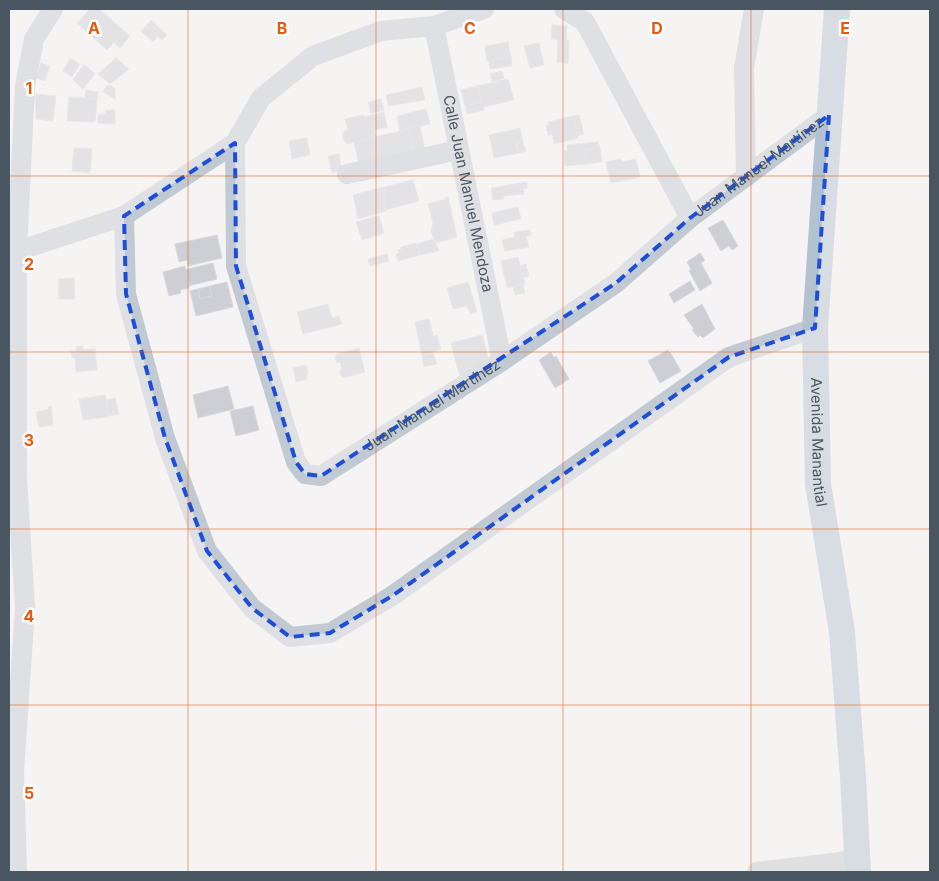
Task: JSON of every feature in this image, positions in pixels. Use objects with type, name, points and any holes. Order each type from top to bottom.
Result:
[{"type":"main road","name":"Avenida Manantial","points":[[837,9],[815,328],[818,484],[842,632],[853,777],[857,866]]},
{"type":"street","points":[[17,872],[12,768],[25,608],[16,478],[17,251],[25,86],[34,39],[53,9]]},
{"type":"street","points":[[17,251],[124,216],[235,143],[261,98],[313,56],[381,31],[434,26],[484,9]]},
{"type":"street","points":[[564,9],[585,22],[690,218]]},
{"type":"street","points":[[746,177],[744,68],[754,9]]},
{"type":"street","name":"Calle Juan Manuel Mendoza","points":[[434,26],[502,361]]},
{"type":"street","name":"Juan Manuel Martínez","points":[[235,143],[236,266],[296,462],[305,474],[321,476],[502,361],[616,283],[690,218],[829,115]]},
{"type":"street","points":[[347,174],[459,150]]},
{"type":"street","points":[[124,216],[126,294],[165,438],[207,551],[252,608],[290,637],[330,633],[392,596],[729,357],[815,328]]},
{"type":"street","points":[[757,872],[857,866]]},
{"type":"highlighted area","points":[[829,115],[815,328],[729,357],[392,596],[330,633],[290,637],[252,608],[207,551],[165,438],[126,294],[124,216],[235,143],[236,266],[296,462],[305,474],[321,476],[616,283],[690,218]]},
{"type":"building","points":[[90,9],[99,9],[104,13],[87,32],[77,23]]},
{"type":"building","points":[[104,13],[124,31],[107,50],[87,32]]},
{"type":"building","points":[[151,20],[167,35],[162,40],[146,26]]},
{"type":"building","points":[[552,25],[567,26],[566,40],[569,40],[568,63],[557,62],[558,40],[551,39]]},
{"type":"building","points":[[146,26],[158,36],[153,42],[141,31]]},
{"type":"building","points":[[124,31],[130,36],[120,48],[113,42]]},
{"type":"building","points":[[508,42],[511,57],[487,61],[485,46]]},
{"type":"building","points":[[539,43],[544,65],[530,68],[524,46]]},
{"type":"building","points":[[511,57],[512,66],[490,69],[489,60]]},
{"type":"building","points":[[70,58],[80,64],[72,77],[63,71]]},
{"type":"building","points":[[116,58],[129,69],[110,84],[98,74]]},
{"type":"building","points":[[41,63],[50,66],[45,81],[36,78]]},
{"type":"building","points":[[84,64],[95,74],[83,89],[73,80]]},
{"type":"building","points":[[502,71],[504,78],[492,82],[490,74]]},
{"type":"building","points":[[508,79],[514,100],[483,107],[484,110],[467,114],[465,106],[482,102],[478,86]]},
{"type":"building","points":[[107,85],[115,88],[115,99],[103,92]]},
{"type":"building","points":[[478,86],[482,102],[465,106],[461,90]]},
{"type":"building","points":[[422,87],[425,100],[388,106],[386,95]]},
{"type":"building","points":[[86,90],[98,92],[97,99],[85,98]]},
{"type":"building","points":[[35,94],[56,96],[53,121],[36,119]]},
{"type":"building","points":[[69,97],[97,99],[95,122],[67,121]]},
{"type":"building","points":[[381,99],[384,110],[371,113],[368,102]]},
{"type":"building","points":[[426,109],[430,124],[400,131],[397,116]]},
{"type":"building","points":[[106,110],[115,110],[115,124],[98,123],[98,114],[106,114]]},
{"type":"building","points":[[384,112],[387,127],[374,130],[376,137],[347,144],[343,139],[343,132],[348,129],[345,119]]},
{"type":"building","points":[[579,115],[584,134],[577,136],[573,116]]},
{"type":"building","points":[[573,116],[578,138],[554,144],[552,134],[548,135],[546,125],[549,125],[548,122]]},
{"type":"building","points":[[420,126],[425,149],[414,151],[409,129]]},
{"type":"building","points":[[520,128],[523,142],[516,144],[519,153],[494,158],[489,135]]},
{"type":"building","points":[[409,129],[414,152],[359,166],[354,142]]},
{"type":"building","points":[[307,138],[310,155],[292,159],[289,141]]},
{"type":"building","points":[[523,142],[526,151],[519,153],[516,144]]},
{"type":"building","points":[[598,142],[600,148],[586,150],[587,164],[565,166],[564,151],[567,151],[567,145]]},
{"type":"building","points":[[74,148],[92,149],[90,173],[72,171]]},
{"type":"building","points":[[600,148],[602,162],[587,164],[586,150]]},
{"type":"building","points":[[339,154],[342,170],[332,173],[328,156]]},
{"type":"building","points":[[621,159],[622,162],[636,159],[640,177],[611,183],[606,162]]},
{"type":"building","points":[[413,180],[419,201],[385,210],[383,200],[386,195],[384,187]]},
{"type":"building","points":[[527,182],[527,188],[523,189],[524,194],[503,196],[504,199],[493,200],[491,188]]},
{"type":"building","points":[[384,187],[386,195],[383,200],[385,211],[358,219],[353,195]]},
{"type":"building","points":[[445,197],[448,197],[457,237],[436,243],[431,232],[433,222],[428,204],[446,199]]},
{"type":"building","points":[[518,207],[521,219],[494,225],[492,213]]},
{"type":"building","points":[[379,216],[384,233],[362,240],[356,222]]},
{"type":"building","points":[[723,220],[738,246],[732,250],[729,246],[721,251],[708,228]]},
{"type":"building","points":[[530,230],[531,236],[526,236],[529,247],[505,251],[502,240],[515,237],[514,232]]},
{"type":"building","points":[[217,235],[222,258],[188,266],[187,260],[179,262],[175,244]]},
{"type":"building","points":[[434,239],[439,251],[420,255],[417,244]]},
{"type":"building","points":[[416,243],[420,255],[398,261],[396,254],[399,253],[398,250],[401,247]]},
{"type":"building","points":[[700,253],[705,260],[701,263],[712,283],[700,291],[689,271],[691,269],[687,262]]},
{"type":"building","points":[[387,254],[389,261],[370,266],[368,259]]},
{"type":"building","points":[[518,257],[525,284],[507,288],[501,261]]},
{"type":"building","points":[[213,263],[217,279],[188,286],[184,270]]},
{"type":"building","points":[[526,264],[529,276],[523,278],[520,266]]},
{"type":"building","points":[[185,266],[189,288],[180,290],[181,293],[169,296],[163,272]]},
{"type":"building","points":[[74,278],[75,299],[59,299],[58,279]]},
{"type":"building","points":[[690,281],[695,290],[674,303],[669,294]]},
{"type":"building","points":[[227,282],[233,307],[196,316],[190,291],[198,289],[200,299],[212,296],[210,286]]},
{"type":"building","points":[[468,282],[477,312],[470,314],[467,306],[453,309],[447,288]]},
{"type":"building","points":[[523,284],[525,293],[515,295],[513,287]]},
{"type":"building","points":[[210,286],[212,296],[200,299],[198,289]]},
{"type":"building","points":[[328,304],[332,318],[339,316],[342,324],[303,334],[297,312]]},
{"type":"building","points":[[702,304],[715,329],[703,338],[700,335],[698,337],[692,330],[694,329],[684,315]]},
{"type":"building","points":[[429,319],[433,336],[437,335],[441,349],[422,356],[415,322]]},
{"type":"building","points":[[482,335],[489,361],[460,377],[451,343]]},
{"type":"building","points":[[83,346],[83,350],[95,349],[97,370],[76,372],[75,358],[72,358],[71,351],[76,351],[76,347]]},
{"type":"building","points":[[359,348],[365,372],[343,378],[339,372],[342,369],[340,362],[337,363],[335,357],[337,354]]},
{"type":"building","points":[[668,350],[681,371],[660,383],[648,361]]},
{"type":"building","points":[[551,352],[554,358],[556,356],[569,379],[555,388],[539,360]]},
{"type":"building","points":[[433,353],[437,364],[424,367],[422,356]]},
{"type":"building","points":[[306,365],[307,379],[296,382],[293,368]]},
{"type":"building","points":[[228,386],[234,409],[198,418],[193,395]]},
{"type":"building","points":[[105,395],[108,417],[83,420],[79,399]]},
{"type":"building","points":[[115,398],[119,414],[108,416],[106,400]]},
{"type":"building","points":[[51,406],[53,425],[39,427],[36,412],[49,409],[48,407]]},
{"type":"building","points":[[253,406],[259,430],[236,436],[230,411]]}]
